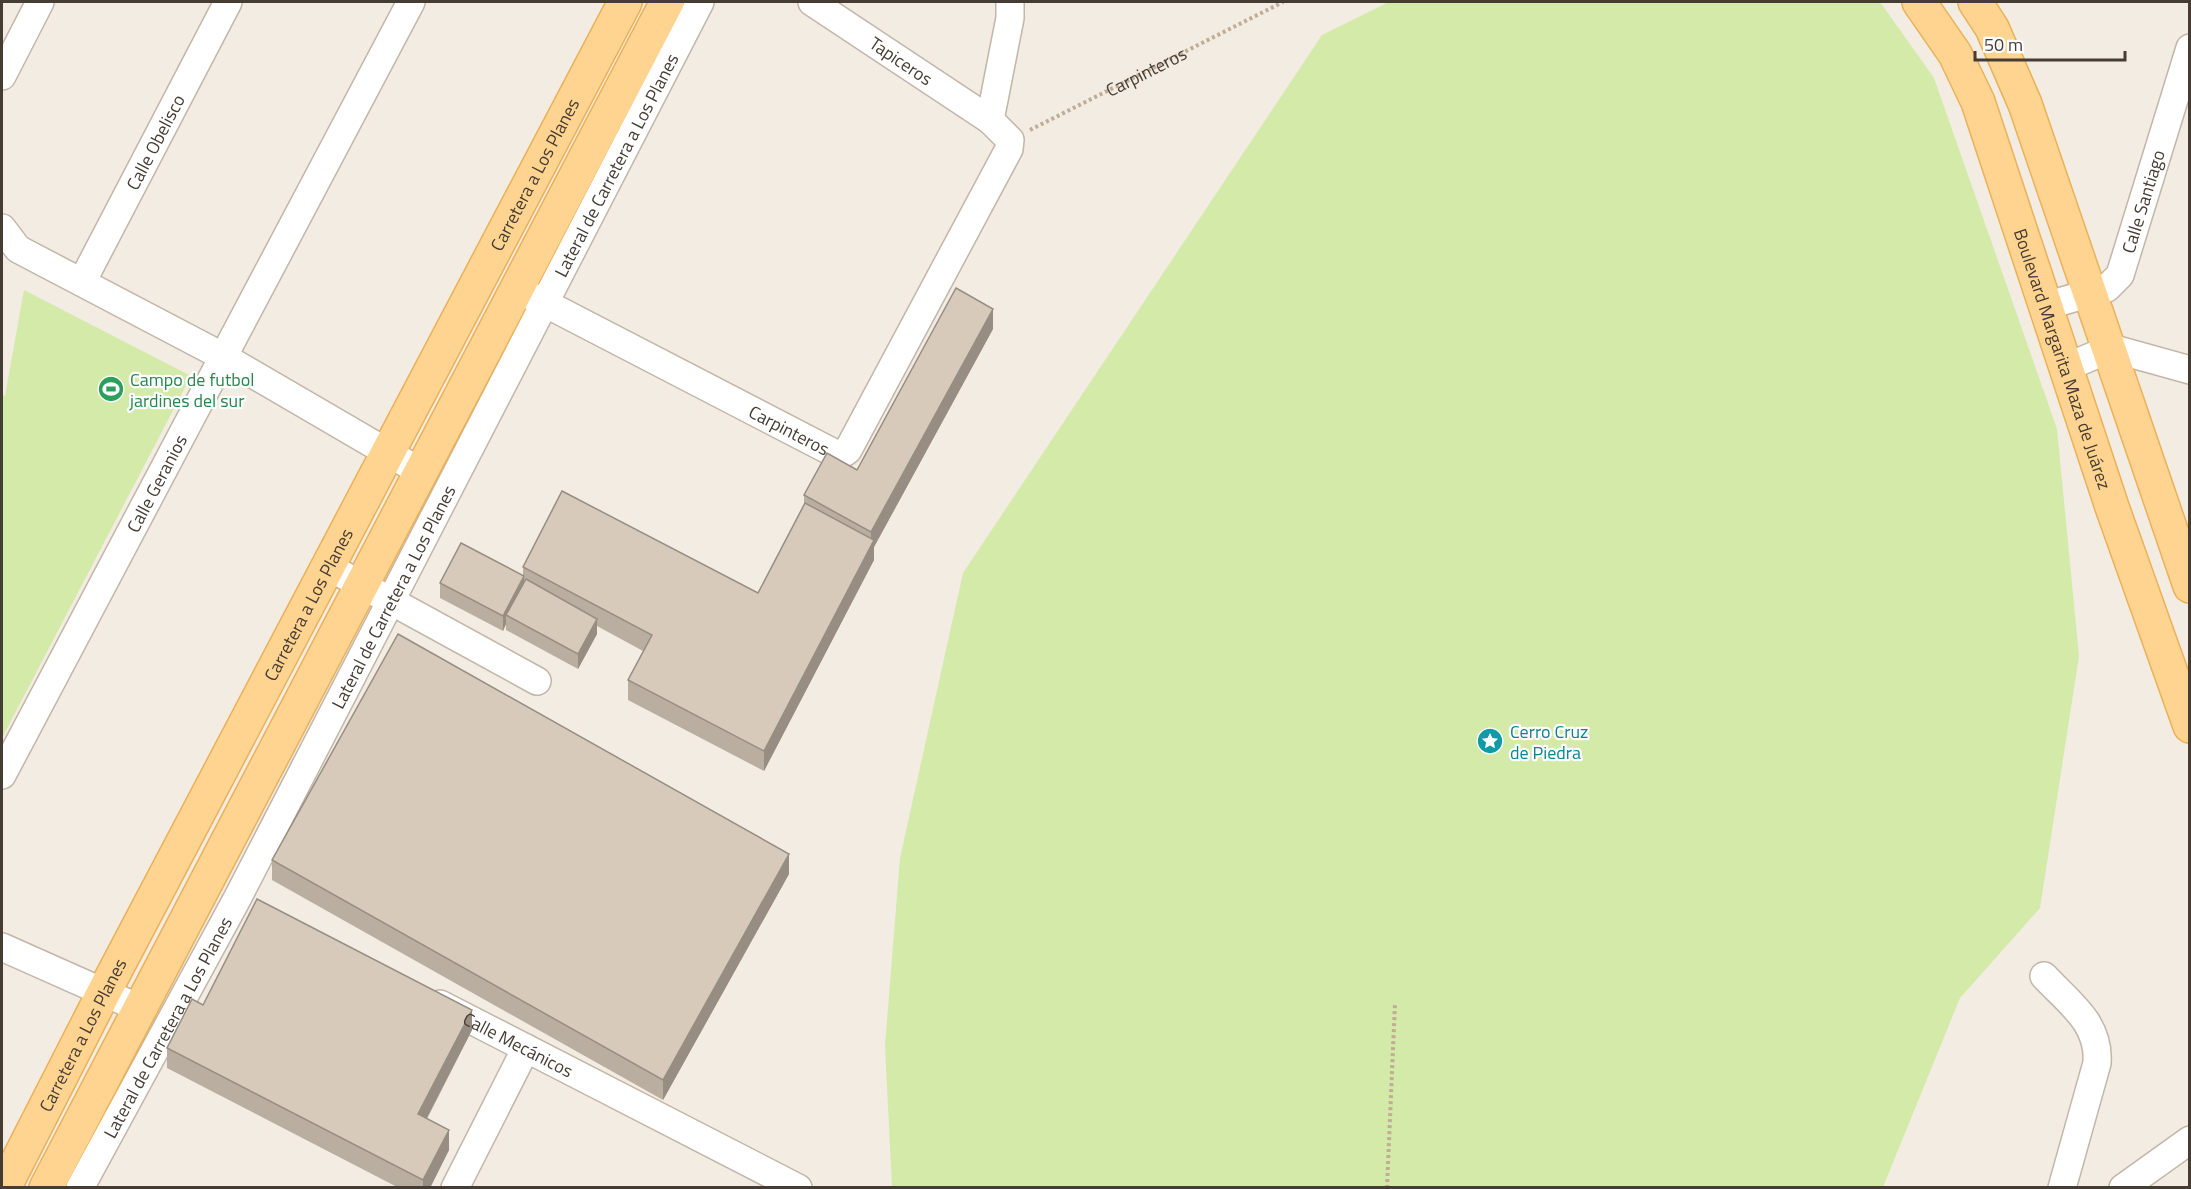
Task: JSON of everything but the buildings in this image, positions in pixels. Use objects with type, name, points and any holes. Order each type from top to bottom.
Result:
[{"type":"main road","name":"Carretera a Los Planes","points":[[68,1185],[139,1008],[421,472],[531,296],[647,40],[667,2]]},
{"type":"main road","name":"Boulevard Margarita Maza de Juárez","points":[[1919,2],[1954,54],[1978,102],[2112,507],[2190,726]]},
{"type":"main road","points":[[1976,2],[1992,28],[2025,104],[2088,295],[2190,586]]},
{"type":"main road","name":"Carretera a Los Planes","points":[[11,1174],[327,566],[620,12]]},
{"type":"street","points":[[2,75],[40,2]]},
{"type":"street","name":"Calle Obelisco","points":[[82,282],[228,2]]},
{"type":"street","name":"Calle Geranios","points":[[2,775],[411,2]]},
{"type":"street","name":"Lateral de Carretera a Los Planes","points":[[68,1185],[248,904],[531,296],[700,2]]},
{"type":"street","name":"Tapiceros","points":[[812,2],[990,120]]},
{"type":"street","points":[[1010,2],[1010,18],[990,120],[1010,140]]},
{"type":"street","name":"Calle Santiago","points":[[2046,306],[2107,288],[2120,275],[2190,48]]},
{"type":"street","name":"Carpinteros","points":[[531,296],[834,453],[844,453],[1003,159],[1010,140]]},
{"type":"street","points":[[2,228],[18,249],[222,356],[421,472]]},
{"type":"street","points":[[2067,367],[2107,350],[2127,351],[2190,370]]},
{"type":"street","points":[[327,566],[537,681]]},
{"type":"street","points":[[172,865],[248,904]]},
{"type":"street","points":[[2,947],[139,1008]]},
{"type":"street","points":[[2044,976],[2091,1026],[2098,1051],[2097,1063],[2062,1188]]},
{"type":"street","name":"Calle Mecánicos","points":[[413,990],[798,1188]]},
{"type":"street","points":[[455,1188],[526,1048]]},
{"type":"street","points":[[2123,1188],[2190,1140]]},
{"type":"street","points":[[11,1174],[68,1185]]},
{"type":"path","name":"Carpinteros","points":[[1010,140],[1283,2]]},
{"type":"path","points":[[1387,1188],[1395,1003]]},
{"type":"green space","points":[[1389,2],[1880,2],[1934,78],[2057,429],[2079,656],[2040,908],[1960,998],[1883,1187],[892,1187],[885,1046],[900,858],[963,573],[1322,35]]},
{"type":"green space","points":[[24,290],[191,376],[2,738],[2,395],[5,396]]},
{"type":"place","name":"Campo de futbol jardines del sur","points":[[111,389]]},
{"type":"place","name":"Cerro Cruz de Piedra","points":[[1490,741]]}]
